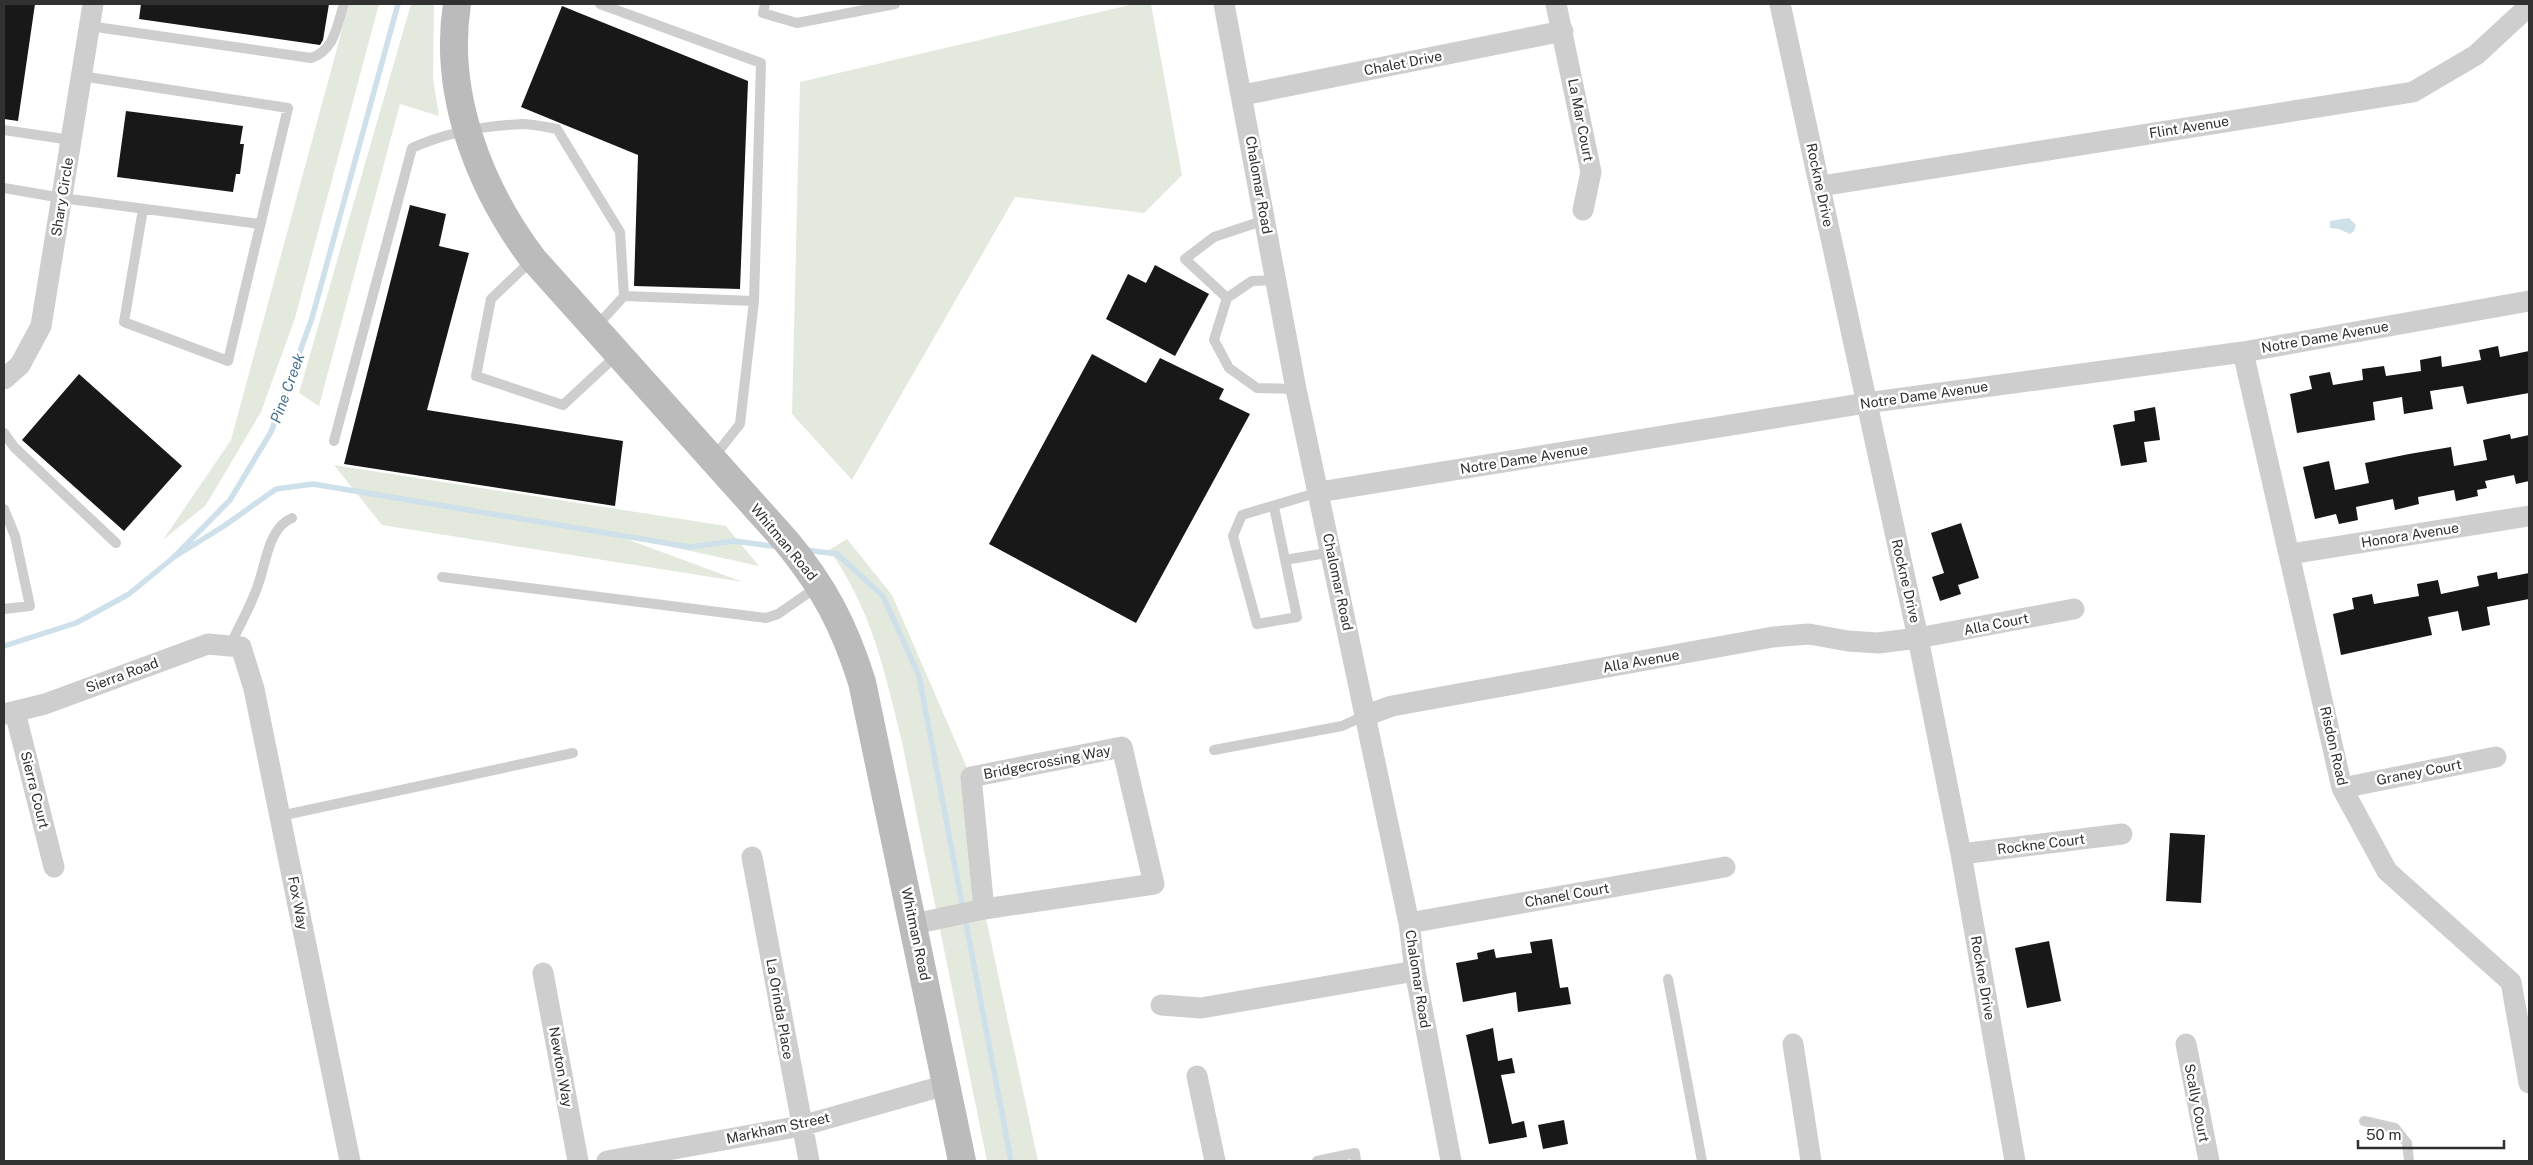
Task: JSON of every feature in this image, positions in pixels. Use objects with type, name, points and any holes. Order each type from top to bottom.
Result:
[{"type":"street","name":"Shary Circle","points":[[4,379],[20,365],[41,326],[93,4]]},
{"type":"street","name":"Whitman Road","points":[[457,4],[453,30],[456,82],[467,132],[489,190],[511,229],[533,259],[802,560],[820,585],[837,614],[862,682],[925,922],[946,1085],[962,1161]]},
{"type":"street","name":"Chalomar Road","points":[[1224,4],[1243,95],[1264,220],[1296,388],[1409,923],[1415,971],[1451,1161]]},
{"type":"street","name":"La Mar Court","points":[[1556,4],[1591,172],[1584,210]]},
{"type":"street","name":"Rockne Drive","points":[[1780,4],[1918,638],[1961,854],[2015,1161]]},
{"type":"street","name":"Flint Avenue","points":[[1821,186],[2413,92],[2476,55],[2529,6]]},
{"type":"street","name":"Chalet Drive","points":[[1243,95],[1563,31]]},
{"type":"street","name":"Notre Dame Avenue","points":[[1319,492],[1866,403],[2242,352],[2529,301]]},
{"type":"street","name":"Risdon Road","points":[[2242,352],[2290,554],[2342,788],[2387,871],[2511,982],[2529,1083]]},
{"type":"street","name":"Honora Avenue","points":[[2290,554],[2529,516]]},
{"type":"street","name":"Alla Court","points":[[1918,638],[2074,609]]},
{"type":"street","name":"Alla Avenue","points":[[1366,715],[1392,706],[1773,637],[1809,634],[1848,641],[1878,643],[1918,638]]},
{"type":"street","name":"Sierra Road","points":[[9,713],[45,704],[208,644],[235,646]]},
{"type":"street","name":"Fox Way","points":[[235,646],[254,689],[350,1161]]},
{"type":"street","name":"Sierra Court","points":[[9,713],[54,867]]},
{"type":"street","name":"Bridgecrossing Way","points":[[925,922],[984,909],[1154,884],[1122,747],[971,777],[984,909]]},
{"type":"street","name":"Graney Court","points":[[2342,788],[2496,757]]},
{"type":"street","name":"Rockne Court","points":[[1961,854],[2122,834]]},
{"type":"street","name":"La Orinda Place","points":[[752,857],[809,1161]]},
{"type":"street","name":"Chanel Court","points":[[1409,923],[1725,867]]},
{"type":"street","points":[[1161,1005],[1201,1008],[1415,971]]},
{"type":"street","name":"Newton Way","points":[[544,973],[578,1161]]},
{"type":"street","points":[[1793,1044],[1810,1161]]},
{"type":"street","name":"Scally Court","points":[[2186,1044],[2209,1161]]},
{"type":"street","points":[[1198,1076],[1215,1161]]},
{"type":"street","name":"Markham Street","points":[[607,1161],[802,1126],[946,1085]]},
{"type":"lane","points":[[89,26],[311,58],[320,55],[329,48],[344,4]]},
{"type":"lane","points":[[600,4],[761,63],[754,301],[740,424],[713,459]]},
{"type":"lane","points":[[765,4],[763,13],[796,23],[895,4]]},
{"type":"lane","points":[[81,76],[288,108],[228,361],[124,322],[143,209]]},
{"type":"lane","points":[[334,440],[412,148],[438,136],[523,124],[557,128],[620,232],[624,296],[596,328]]},
{"type":"lane","points":[[4,130],[71,140]]},
{"type":"lane","points":[[4,188],[62,198],[260,224]]},
{"type":"lane","points":[[1227,298],[1185,259],[1214,237],[1264,220]]},
{"type":"lane","points":[[533,259],[491,299],[476,376],[563,405],[618,353]]},
{"type":"lane","points":[[1276,280],[1252,281],[1227,298],[1214,340],[1229,368],[1257,388],[1296,388]]},
{"type":"lane","points":[[624,296],[754,301]]},
{"type":"lane","points":[[4,433],[14,447],[116,543]]},
{"type":"lane","points":[[1274,507],[1297,616],[1257,624],[1233,536],[1242,516],[1319,492]]},
{"type":"lane","points":[[4,509],[15,536],[30,606],[4,609]]},
{"type":"lane","points":[[235,646],[258,586],[273,538],[284,521],[292,518]]},
{"type":"lane","points":[[1285,560],[1332,552]]},
{"type":"lane","points":[[442,577],[766,618],[778,614],[820,585]]},
{"type":"lane","points":[[1214,750],[1342,726],[1366,715]]},
{"type":"lane","points":[[280,816],[573,753]]},
{"type":"lane","points":[[1668,980],[1702,1161]]},
{"type":"lane","points":[[2364,1122],[2396,1128],[2407,1143],[2409,1161]]},
{"type":"lane","points":[[1317,1161],[1355,1153],[1356,1161]]},
{"type":"shaded area","points":[[349,4],[379,4],[295,318],[261,412],[206,505],[163,540],[231,440]]},
{"type":"shaded area","points":[[411,4],[434,4],[433,78],[439,116],[400,104],[319,406],[299,393]]},
{"type":"shaded area","points":[[1134,4],[1151,4],[1182,175],[1144,213],[1015,197],[852,480],[792,414],[800,82]]},
{"type":"shaded area","points":[[334,465],[726,526],[759,566],[613,534],[743,582],[382,525]]},
{"type":"shaded area","points":[[847,539],[892,595],[971,777],[984,909],[1038,1161],[987,1161],[902,742],[883,666],[867,618],[844,572],[829,550]]},
{"type":"water","points":[[2349,218],[2356,225],[2354,231],[2350,234],[2339,229],[2330,228],[2330,221]]},
{"type":"building","points":[[4,4],[35,4],[18,121],[4,119]]},
{"type":"building","points":[[141,4],[329,4],[323,40],[320,45],[139,19]]},
{"type":"building","points":[[562,6],[748,81],[740,289],[634,286],[638,155],[521,107]]},
{"type":"building","points":[[126,111],[243,126],[240,144],[244,144],[240,174],[236,174],[233,192],[117,177]]},
{"type":"building","points":[[410,205],[446,214],[439,246],[469,253],[427,410],[623,441],[615,506],[344,464]]},
{"type":"building","points":[[1155,265],[1209,294],[1175,356],[1106,319],[1128,274],[1146,283]]},
{"type":"building","points":[[2498,346],[2500,357],[2529,351],[2529,393],[2467,404],[2463,386],[2430,391],[2433,409],[2404,414],[2402,397],[2373,402],[2375,420],[2297,433],[2290,394],[2312,389],[2309,376],[2330,372],[2333,385],[2363,380],[2362,369],[2384,366],[2386,376],[2421,371],[2420,360],[2441,356],[2442,367],[2481,360],[2479,350]]},
{"type":"building","points":[[1092,354],[1146,383],[1160,358],[1224,389],[1219,399],[1250,414],[1136,623],[989,544]]},
{"type":"building","points":[[79,374],[182,466],[124,531],[22,440]]},
{"type":"building","points":[[2155,407],[2160,440],[2144,442],[2147,462],[2121,466],[2113,425],[2135,421],[2134,411]]},
{"type":"building","points":[[2510,434],[2511,439],[2529,435],[2529,481],[2516,484],[2514,475],[2485,481],[2487,488],[2477,490],[2478,496],[2456,501],[2454,490],[2418,497],[2419,504],[2395,510],[2393,499],[2356,507],[2358,520],[2339,524],[2336,514],[2315,519],[2303,467],[2329,461],[2335,490],[2369,483],[2365,463],[2409,454],[2451,447],[2454,466],[2487,460],[2483,440]]},
{"type":"building","points":[[1961,523],[1979,578],[1958,585],[1961,594],[1940,601],[1932,577],[1944,573],[1931,533]]},
{"type":"building","points":[[2497,572],[2498,579],[2529,573],[2529,599],[2487,607],[2490,625],[2462,631],[2458,611],[2428,617],[2432,635],[2341,655],[2333,614],[2354,609],[2352,598],[2372,594],[2374,604],[2419,596],[2417,584],[2438,580],[2441,594],[2479,586],[2477,576]]},
{"type":"building","points":[[2170,833],[2205,835],[2201,903],[2166,901]]},
{"type":"building","points":[[1552,939],[1560,988],[1568,987],[1571,1004],[1518,1012],[1516,992],[1463,1002],[1456,963],[1478,959],[1477,953],[1494,949],[1496,958],[1532,953],[1530,942]]},
{"type":"building","points":[[2049,941],[2061,1001],[2027,1008],[2015,948]]},
{"type":"building","points":[[1493,1028],[1498,1061],[1512,1058],[1515,1073],[1501,1075],[1512,1124],[1524,1121],[1527,1137],[1489,1144],[1466,1035]]},
{"type":"building","points":[[1564,1120],[1568,1144],[1543,1149],[1538,1125]]},
{"type":"waterway","name":"Pine Creek","points":[[4,646],[76,623],[129,594],[174,557],[230,500],[271,432],[312,318],[398,4]]},
{"type":"waterway","points":[[174,557],[224,526],[276,489],[313,484],[690,547],[734,541],[779,547]]},
{"type":"waterway","points":[[806,550],[837,554],[883,596],[919,676],[963,909]]},
{"type":"waterway","points":[[965,918],[1011,1161]]}]
